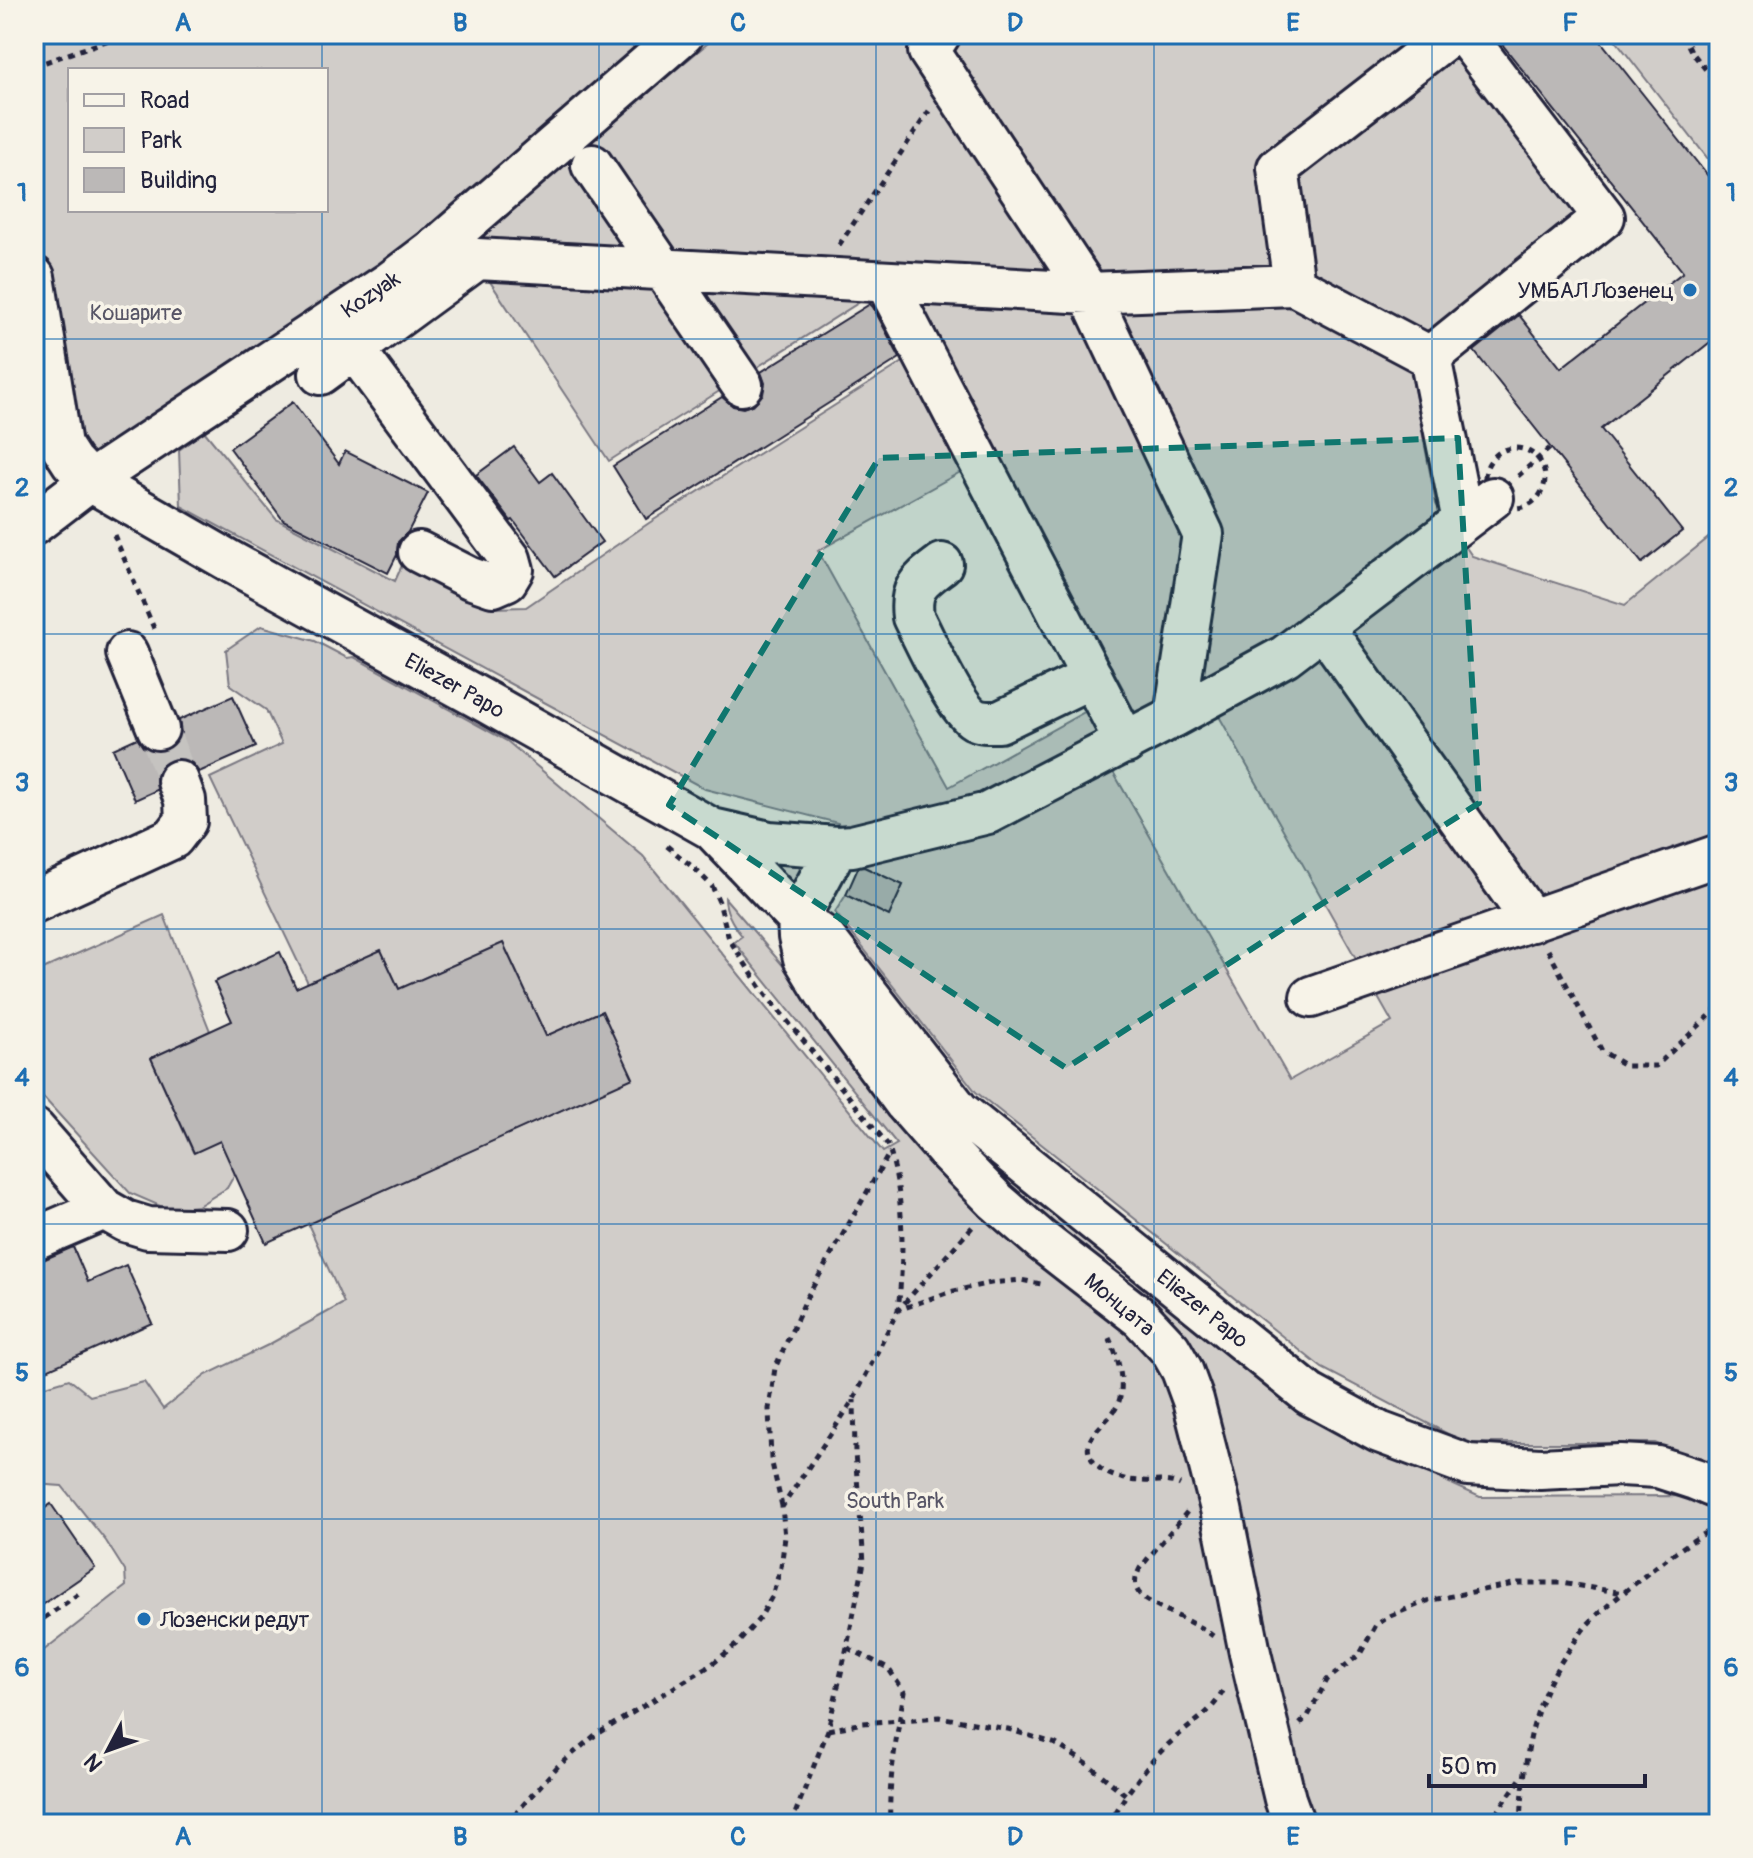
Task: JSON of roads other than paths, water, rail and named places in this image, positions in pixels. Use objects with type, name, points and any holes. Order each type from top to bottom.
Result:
[{"type":"street","name":"Kozyak","points":[[34,524],[90,481],[389,283],[442,243],[683,34]]},
{"type":"street","points":[[940,34],[929,51],[1089,293],[1203,534],[1175,716]]},
{"type":"street","points":[[1294,285],[1278,168],[1451,34]]},
{"type":"street","points":[[1430,357],[1604,217],[1464,34]]},
{"type":"street","points":[[592,165],[742,385]]},
{"type":"street","points":[[320,374],[477,259],[1089,293],[1294,285],[1430,357],[1492,498],[1285,656],[1126,743],[988,813],[837,847],[769,842],[712,829]]},
{"type":"street","points":[[34,277],[61,445],[90,481]]},
{"type":"street","points":[[870,281],[1126,743]]},
{"type":"street","points":[[354,349],[510,559],[513,570],[507,580],[493,586],[419,552]]},
{"type":"street","name":"Eliezer Papo","points":[[90,481],[712,829],[798,919],[823,936],[959,1111],[1309,1394],[1379,1432],[1468,1465],[1540,1469],[1620,1465],[1658,1467],[1719,1489]]},
{"type":"street","points":[[942,564],[921,580],[915,590],[911,602],[913,617],[959,705],[974,719],[999,722],[1092,677]]},
{"type":"street","points":[[1323,627],[1532,921]]},
{"type":"street","points":[[143,646],[158,729]]},
{"type":"street","points":[[34,902],[173,838],[186,821],[185,800],[178,781]]},
{"type":"street","points":[[798,919],[837,847]]},
{"type":"street","points":[[1311,997],[1719,855]]},
{"type":"street","name":"Монцата","points":[[798,919],[804,958],[834,1007],[905,1103],[996,1201],[1141,1318],[1170,1349],[1182,1370],[1221,1509],[1240,1655],[1272,1744],[1294,1824]]},
{"type":"street","points":[[34,1129],[104,1209],[125,1221],[148,1228],[228,1230]]},
{"type":"street","points":[[34,1239],[104,1209]]},
{"type":"tunnel","points":[[158,729],[178,781]]},
{"type":"place","name":"УМБАЛ Лозенец","points":[[1690,290]]},
{"type":"place","name":"Лозенски редут","points":[[144,1619]]},
{"type":"park label","name":"Кошарите","points":[[136,312]]},
{"type":"park label","name":"South Park","points":[[895,1500]]}]
